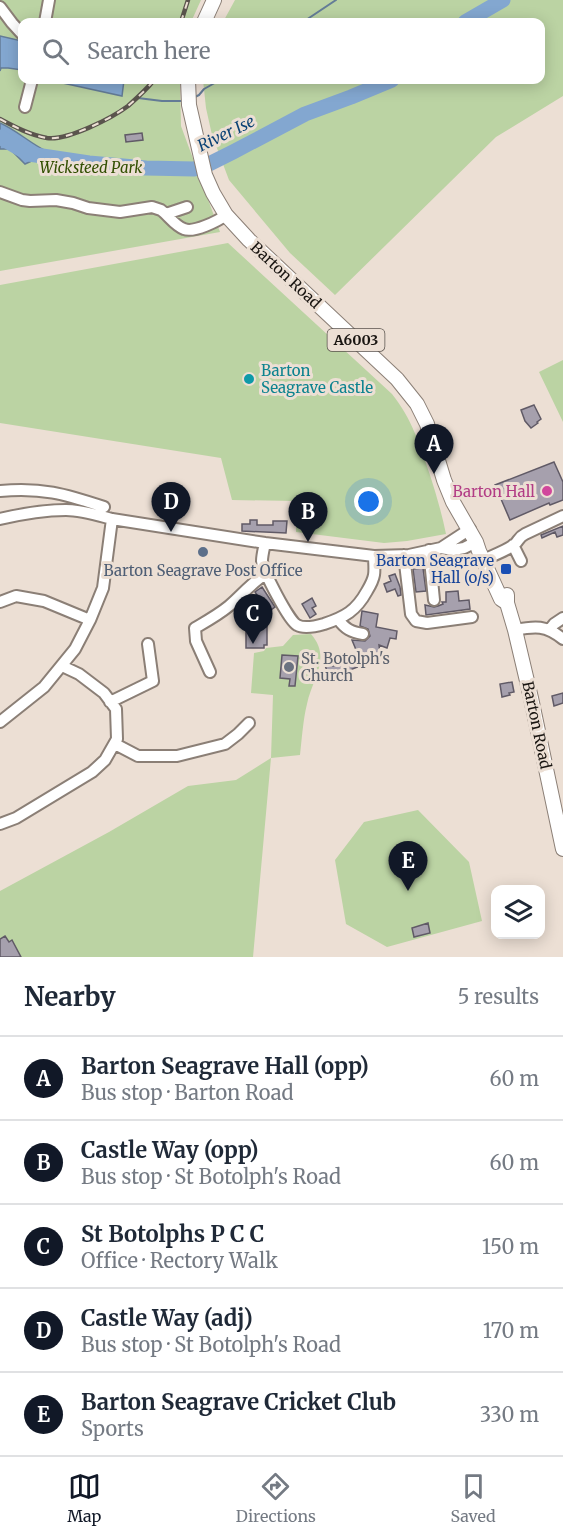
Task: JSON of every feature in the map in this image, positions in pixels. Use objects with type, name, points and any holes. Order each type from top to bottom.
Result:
[{"type":"main road","points":[[206,18],[214,0]]},
{"type":"main road","name":"Barton Road","points":[[188,84],[192,140],[200,155],[213,193],[226,215],[249,240],[397,379],[417,404],[427,424],[453,502],[476,542],[484,547],[487,559],[508,596],[507,603],[531,698],[563,849]]},
{"type":"street","points":[[46,18],[49,0]]},
{"type":"street","points":[[0,7],[18,30]]},
{"type":"street","points":[[25,107],[31,84]]},
{"type":"street","points":[[0,192],[21,200],[56,200],[87,208],[120,212],[152,207],[161,210],[184,229],[190,230],[217,222],[226,215]]},
{"type":"street","points":[[166,214],[187,207]]},
{"type":"street","points":[[0,491],[22,489],[50,491],[104,507]]},
{"type":"street","points":[[66,510],[68,495]]},
{"type":"street","points":[[0,519],[66,510],[265,543],[374,556],[404,555],[435,549],[453,550],[476,542]]},
{"type":"street","points":[[487,559],[516,543],[519,537],[563,516]]},
{"type":"street","points":[[0,722],[44,687],[75,649],[103,588],[112,519]]},
{"type":"street","points":[[435,549],[470,529]]},
{"type":"street","points":[[265,543],[262,558],[266,574],[292,621],[298,626],[321,625],[353,611],[364,596],[375,573],[374,556]]},
{"type":"street","points":[[513,545],[521,561]]},
{"type":"street","points":[[434,600],[435,549]]},
{"type":"street","points":[[404,555],[411,614],[416,621],[427,623],[472,617]]},
{"type":"street","points":[[210,672],[196,641],[195,628],[215,617],[266,574]]},
{"type":"street","points":[[0,602],[16,596],[44,601],[90,620]]},
{"type":"street","points":[[550,629],[563,618]]},
{"type":"street","points":[[338,619],[350,631],[363,634]]},
{"type":"street","points":[[515,630],[534,626],[550,629],[563,639]]},
{"type":"street","points":[[110,702],[153,681],[148,644]]},
{"type":"street","points":[[0,824],[16,818],[92,772],[105,760],[117,739],[116,709],[104,693],[79,674],[62,666]]},
{"type":"street","points":[[115,744],[138,756],[177,756],[225,744],[249,723]]},
{"type":"green space","name":"Wicksteed Park","points":[[0,0],[201,0],[193,18],[18,18],[18,84],[180,84],[181,126],[220,232],[0,271]]},
{"type":"green space","points":[[235,0],[563,0],[563,96],[496,137],[335,295],[290,253],[229,180],[212,135],[203,84],[545,84],[545,18],[225,18]]},
{"type":"green space","points":[[228,243],[392,394],[405,413],[419,443],[446,534],[384,543],[296,532],[296,501],[232,500],[221,458],[0,423],[0,285]]},
{"type":"green space","points":[[563,360],[563,422],[539,372]]},
{"type":"green space","points":[[311,634],[317,643],[320,660],[309,695],[300,755],[271,758],[273,695],[251,693],[254,653],[264,651],[266,648],[283,646],[293,635]]},
{"type":"green space","points":[[271,758],[253,957],[0,957],[0,891],[188,786],[236,780]]},
{"type":"green space","points":[[418,810],[469,862],[482,921],[387,947],[346,924],[335,860],[364,822]]},
{"type":"water","points":[[0,36],[18,40],[18,69],[1,68],[0,71]]},
{"type":"water","points":[[67,84],[124,84],[122,96]]},
{"type":"water","points":[[0,123],[46,151],[46,158],[25,164],[10,149],[0,149]]},
{"type":"building","points":[[142,133],[143,140],[126,142],[125,135]]},
{"type":"building","points":[[534,405],[541,419],[531,428],[525,421],[521,410]]},
{"type":"building","name":"Barton Hall","points":[[554,462],[563,482],[563,500],[550,505],[549,503],[510,520],[495,485]]},
{"type":"building","points":[[250,520],[257,520],[257,525],[273,525],[273,521],[287,521],[286,533],[242,531],[242,524],[250,524]]},
{"type":"building","points":[[563,526],[563,535],[557,537],[555,532],[542,538],[541,535]]},
{"type":"building","points":[[423,568],[426,591],[416,592],[413,569]]},
{"type":"building","points":[[395,574],[400,587],[401,595],[398,596],[395,589],[387,592],[384,584],[391,581],[389,576]]},
{"type":"building","points":[[262,587],[275,607],[268,612],[255,592]]},
{"type":"building","points":[[458,591],[459,601],[469,600],[470,609],[426,615],[425,605],[434,607],[443,604],[442,602],[446,602],[446,592]]},
{"type":"building","points":[[312,598],[316,606],[312,608],[316,614],[310,618],[302,604]]},
{"type":"building","points":[[362,611],[378,614],[376,627],[397,631],[396,639],[390,638],[387,648],[379,645],[381,663],[360,666],[347,671],[349,674],[343,677],[342,675],[330,679],[323,660],[330,657],[333,666],[359,657],[352,640],[365,641],[370,636],[368,629],[360,626]]},
{"type":"building","points":[[246,621],[264,621],[267,626],[267,645],[264,645],[264,648],[246,648]]},
{"type":"building","name":"St. Botolph's Church","points":[[282,655],[298,656],[295,686],[289,686],[290,679],[280,678]]},
{"type":"building","points":[[512,682],[514,692],[502,697],[500,684]]},
{"type":"building","points":[[563,693],[563,703],[554,706],[552,696]]},
{"type":"building","points":[[428,923],[430,933],[414,937],[412,928]]},
{"type":"building","points":[[5,936],[9,942],[12,940],[21,957],[0,957],[0,939]]},
{"type":"waterway","points":[[309,18],[336,0]]},
{"type":"waterway","name":"River Ise","points":[[472,18],[503,0]]},
{"type":"waterway","points":[[195,97],[213,84]]},
{"type":"waterway","name":"River Ise","points":[[0,137],[29,154],[89,163],[194,169],[205,166],[305,114],[382,84]]},
{"type":"waterway","points":[[138,98],[183,101]]},
{"type":"railway","points":[[182,18],[188,0]]},
{"type":"railway","points":[[0,119],[41,137],[66,136],[89,128],[121,111],[150,84]]},
{"type":"place","name":"Barton Seagrave Castle","points":[[249,379]]},
{"type":"place","name":"Barton Seagrave Hall (opp)","points":[[434,474]]},
{"type":"place","name":"Barton Hall","points":[[547,491]]},
{"type":"place","name":"Castle Way (adj)","points":[[171,532]]},
{"type":"place","name":"Castle Way (opp)","points":[[308,542]]},
{"type":"place","name":"Barton Seagrave Post Office","points":[[203,552]]},
{"type":"place","name":"Barton Seagrave Hall (o/s)","points":[[506,569]]},
{"type":"place","name":"St Botolphs P C C","points":[[253,644]]},
{"type":"place","name":"St. Botolph's Church","points":[[289,667]]},
{"type":"place","name":"Barton Seagrave Cricket Club","points":[[408,891]]}]
